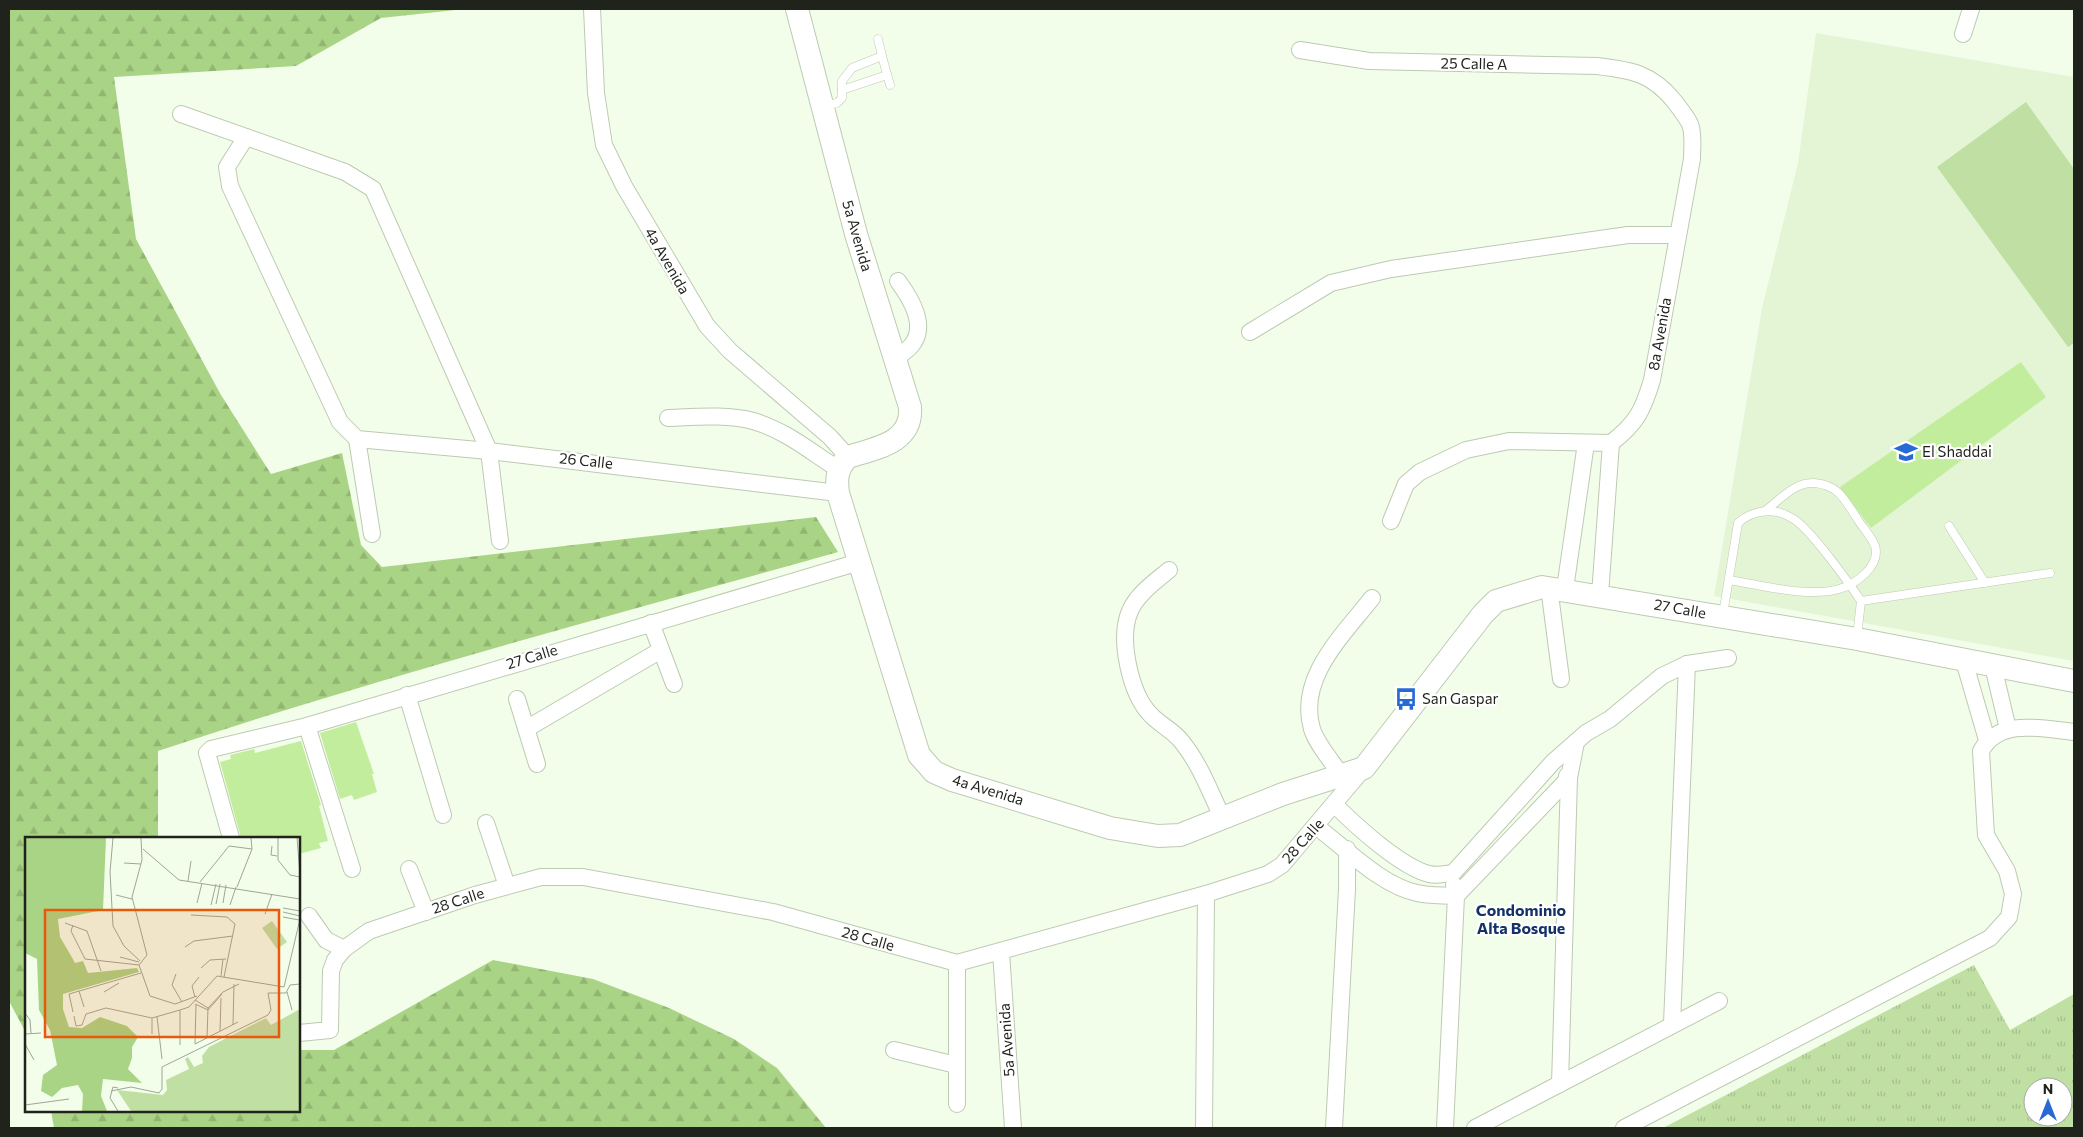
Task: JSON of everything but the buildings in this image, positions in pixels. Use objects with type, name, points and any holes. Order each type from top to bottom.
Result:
[{"type":"street","name":"4a Avenida","points":[[592,9],[596,93],[604,145],[629,194],[707,326],[730,351],[830,437],[843,463],[838,493],[859,562],[919,755],[934,772],[952,780],[1110,828],[1142,834],[1180,834],[1283,794],[1364,768]]},
{"type":"street","name":"5a Avenida","points":[[796,9],[856,234],[910,403],[910,422],[900,438],[843,463]]},
{"type":"street","points":[[1962,34],[1971,9]]},
{"type":"street","name":"25 Calle A","points":[[1300,50],[1368,61],[1597,66],[1624,69],[1648,76]]},
{"type":"street","name":"8a Avenida","points":[[1611,442],[1623,433],[1644,408],[1652,380],[1692,159],[1690,125],[1672,99],[1648,76]]},
{"type":"street","points":[[181,114],[345,172],[373,189],[489,451],[500,542]]},
{"type":"street","points":[[246,137],[227,167],[230,186],[340,422],[357,439],[372,534]]},
{"type":"street","points":[[1250,332],[1331,282],[1391,269],[1628,235],[1678,235]]},
{"type":"street","points":[[895,359],[912,346],[919,328],[912,301],[898,281]]},
{"type":"street","points":[[668,418],[704,417],[752,421],[843,463]]},
{"type":"street","name":"26 Calle","points":[[357,439],[489,451],[838,493]]},
{"type":"street","points":[[1392,521],[1406,484],[1420,472],[1466,450],[1509,441],[1611,442],[1600,595]]},
{"type":"street","points":[[1562,679],[1557,588],[1586,443]]},
{"type":"street","name":"27 Calle","points":[[231,837],[207,754],[211,749],[307,726],[651,622],[859,562]]},
{"type":"street","points":[[1169,570],[1148,588],[1130,610],[1124,636],[1129,667],[1136,691],[1150,715],[1170,729],[1183,743],[1222,819]]},
{"type":"street","name":"27 Calle","points":[[1364,768],[1483,614],[1496,601],[1530,589],[1557,588],[1600,595],[1857,639],[2074,682]]},
{"type":"street","points":[[1341,775],[1312,730],[1309,705],[1314,677],[1372,598]]},
{"type":"street","points":[[651,622],[674,684]]},
{"type":"street","points":[[526,729],[661,650]]},
{"type":"street","points":[[1335,805],[1364,832],[1419,871],[1432,875],[1453,873],[1552,762],[1586,733],[1610,719],[1662,676],[1687,664],[1728,658]]},
{"type":"street","points":[[1964,661],[1987,740]]},
{"type":"street","points":[[1672,1024],[1687,664]]},
{"type":"street","points":[[1993,666],[2008,729]]},
{"type":"street","points":[[408,695],[443,815]]},
{"type":"street","points":[[516,699],[537,764]]},
{"type":"street","points":[[307,726],[352,869]]},
{"type":"street","points":[[1624,1128],[1990,938],[2009,917],[2013,894],[2007,871],[1986,835],[1981,751],[1987,740],[1996,733],[2008,729],[2034,728],[2074,732]]},
{"type":"street","points":[[1560,1084],[1569,778],[1576,742]]},
{"type":"street","points":[[1552,762],[1569,778]]},
{"type":"street","name":"28 Calle","points":[[339,955],[369,930],[541,877],[582,877],[773,912],[957,963],[1206,894],[1268,874],[1282,866],[1317,827],[1364,768]]},
{"type":"street","points":[[1456,896],[1569,778]]},
{"type":"street","points":[[486,823],[507,886]]},
{"type":"street","points":[[1317,827],[1386,879],[1417,893],[1456,896]]},
{"type":"street","points":[[1334,1128],[1347,889],[1347,850]]},
{"type":"street","points":[[409,869],[426,912]]},
{"type":"street","points":[[1445,1128],[1456,896],[1453,873]]},
{"type":"street","points":[[1204,1128],[1206,894]]},
{"type":"street","points":[[300,1033],[330,1030],[331,971],[339,955],[309,916]]},
{"type":"street","name":"5a Avenida","points":[[1001,952],[1013,1128]]},
{"type":"street","points":[[957,963],[957,1104]]},
{"type":"street","points":[[1475,1128],[1719,1001]]},
{"type":"street","points":[[894,1050],[956,1065]]},
{"type":"lane","points":[[878,39],[890,86]]},
{"type":"lane","points":[[823,107],[837,103],[842,98],[842,81],[852,68],[882,56]]},
{"type":"lane","points":[[842,90],[888,75]]},
{"type":"lane","points":[[1729,580],[1818,592],[1850,585],[1869,570],[1873,563],[1875,545],[1837,490],[1825,485],[1799,484],[1765,511]]},
{"type":"lane","points":[[1723,617],[1738,523],[1753,513],[1765,511],[1792,517],[1806,531],[1850,585],[1861,601],[1857,639]]},
{"type":"lane","points":[[1949,526],[1985,583]]},
{"type":"lane","points":[[1861,601],[2050,574]]},
{"type":"shaded area","name":"El Shaddai","points":[[1816,33],[2074,77],[2074,661],[1714,596],[1762,308],[1798,163]]},
{"type":"green space","points":[[9,9],[465,9],[381,18],[296,66],[114,77],[136,239],[221,395],[271,474],[342,453],[361,545],[382,567],[816,517],[838,552],[412,672],[158,751],[158,837],[25,837],[25,1031],[9,1001]]},
{"type":"green space","points":[[2026,102],[2074,169],[2074,343],[2068,347],[1937,167]]},
{"type":"green space","points":[[493,960],[593,979],[669,1008],[734,1039],[777,1068],[826,1128],[54,1128],[51,1112],[300,1112],[300,1050],[334,1050]]},
{"type":"green space","points":[[1974,965],[2010,1030],[2074,994],[2074,1128],[1663,1128]]},
{"type":"place","name":"El Shaddai","points":[[1906,452]]},
{"type":"place","name":"San Gaspar","points":[[1406,699]]},
{"type":"district","name":"Condominio Alta Bosque","points":[[1521,919]]}]
